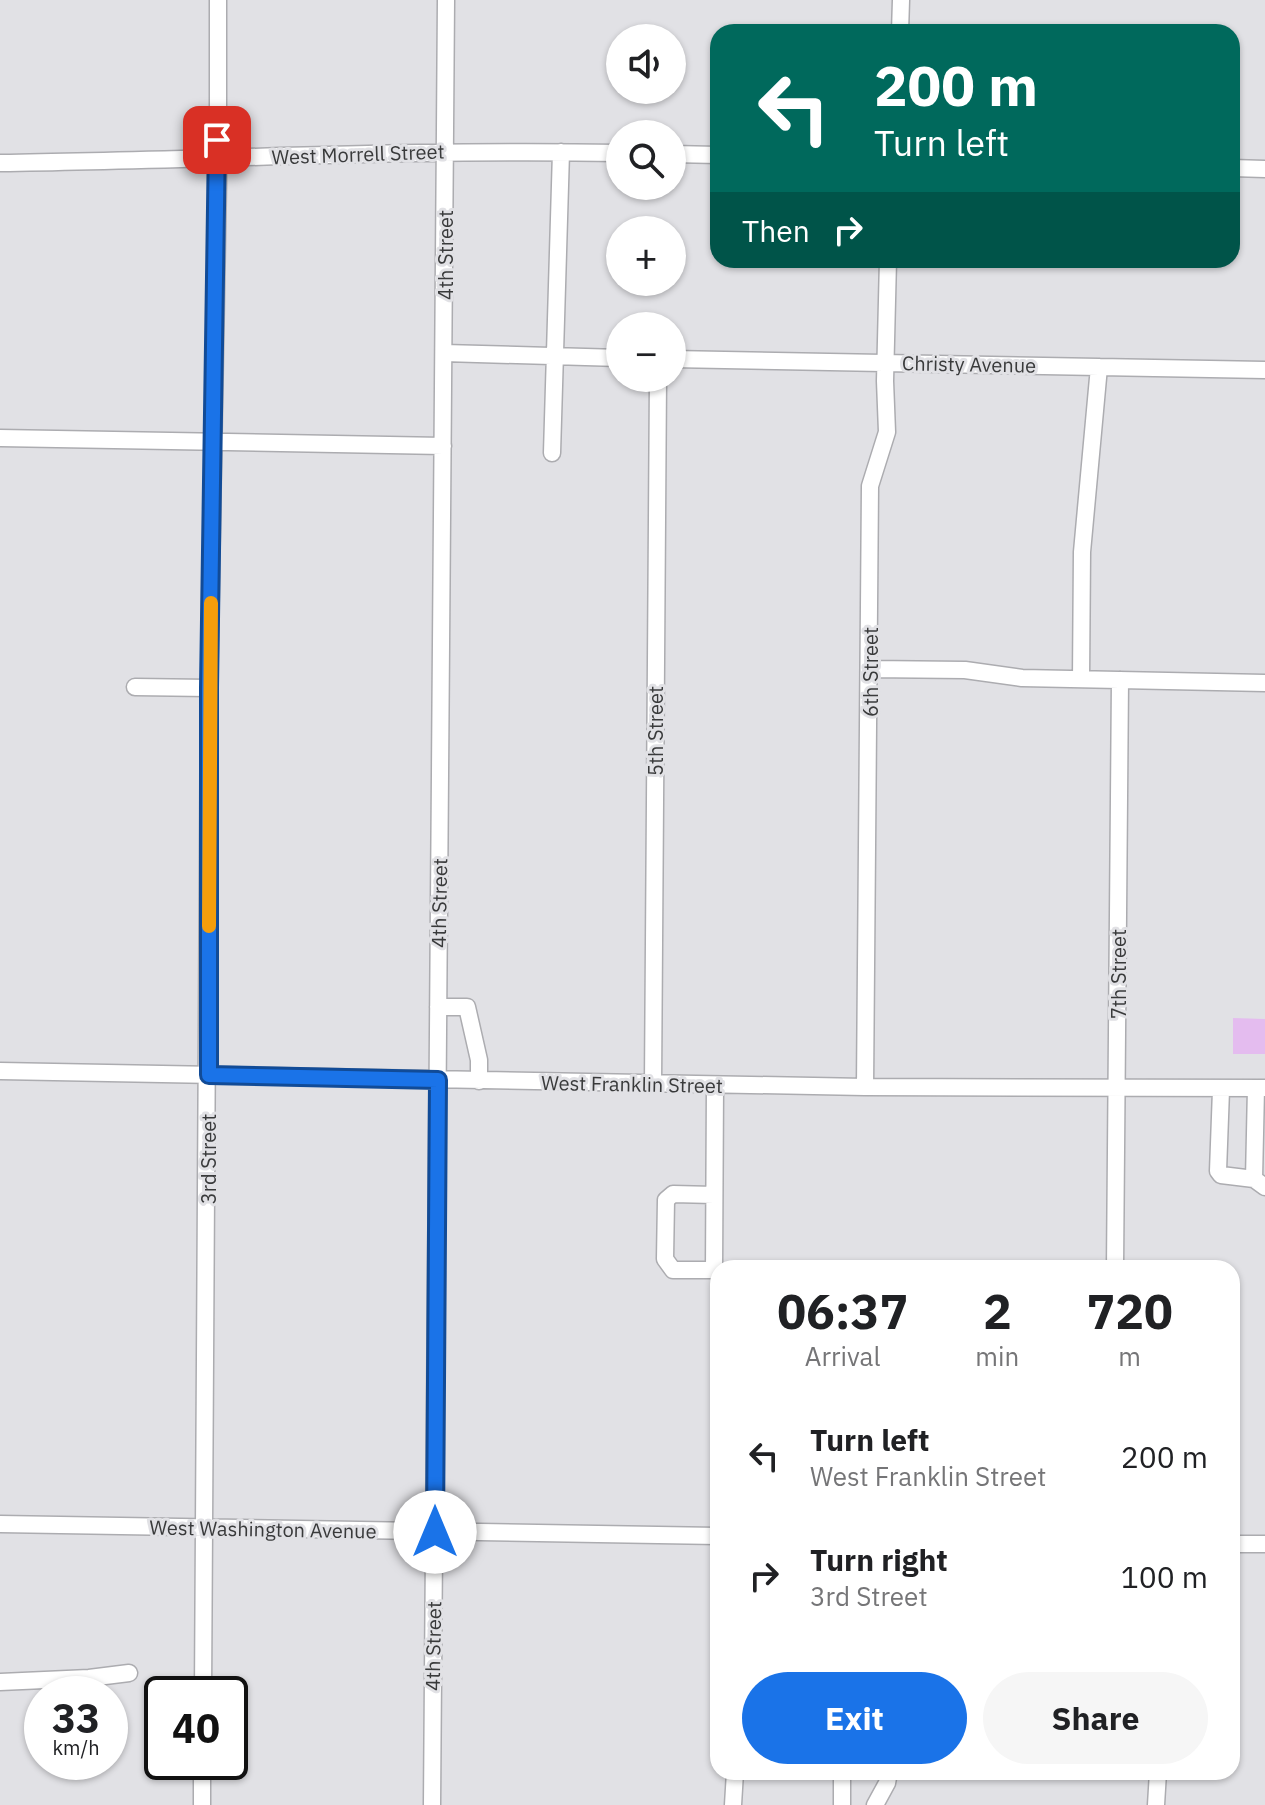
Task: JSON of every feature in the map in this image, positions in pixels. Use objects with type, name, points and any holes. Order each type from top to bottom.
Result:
[{"type":"street","name":"3rd Street","points":[[203,1676],[209,688],[218,0]]},
{"type":"street","name":"4th Street","points":[[432,1805],[446,0]]},
{"type":"street","points":[[900,24],[901,0]]},
{"type":"street","name":"West Morrell Street","points":[[0,163],[217,160],[445,151],[606,153]]},
{"type":"street","points":[[552,453],[561,152]]},
{"type":"street","points":[[686,154],[710,155]]},
{"type":"street","points":[[1240,168],[1265,169]]},
{"type":"street","name":"6th Street","points":[[865,1087],[870,486],[887,432],[888,268]]},
{"type":"street","points":[[444,353],[606,358]]},
{"type":"street","name":"Christy Avenue","points":[[686,359],[1265,370]]},
{"type":"street","points":[[1081,679],[1082,552],[1099,367]]},
{"type":"street","name":"5th Street","points":[[653,1084],[658,392]]},
{"type":"street","points":[[0,438],[443,446]]},
{"type":"street","points":[[870,669],[965,670],[1022,678],[1265,683]]},
{"type":"street","name":"7th Street","points":[[1115,1260],[1120,680]]},
{"type":"street","points":[[135,687],[209,688]]},
{"type":"street","points":[[438,1007],[467,1007],[479,1060],[479,1081]]},
{"type":"street","name":"West Franklin Street","points":[[0,1071],[715,1085],[1261,1088]]},
{"type":"street","points":[[714,1260],[715,1085]]},
{"type":"street","points":[[1221,1090],[1218,1171],[1221,1175],[1260,1183],[1261,1088]]},
{"type":"street","points":[[710,1270],[673,1270],[665,1259],[666,1200],[673,1194],[714,1195]]},
{"type":"street","name":"West Washington Avenue","points":[[0,1524],[710,1536]]},
{"type":"street","points":[[1240,1544],[1265,1544]]},
{"type":"street","points":[[0,1682],[129,1673]]},
{"type":"street","points":[[202,1780],[202,1805]]},
{"type":"street","points":[[733,1805],[735,1780]]},
{"type":"street","points":[[842,1780],[842,1805]]},
{"type":"street","points":[[875,1805],[888,1780]]},
{"type":"street","points":[[1156,1805],[1158,1780]]},
{"type":"building","points":[[1233,1018],[1265,1019],[1265,1054],[1233,1054]]},
{"type":"slow traffic","points":[[209,926],[211,603]]},
{"type":"route","points":[[217,140],[209,688],[209,1075],[438,1080],[435,1532]]}]
